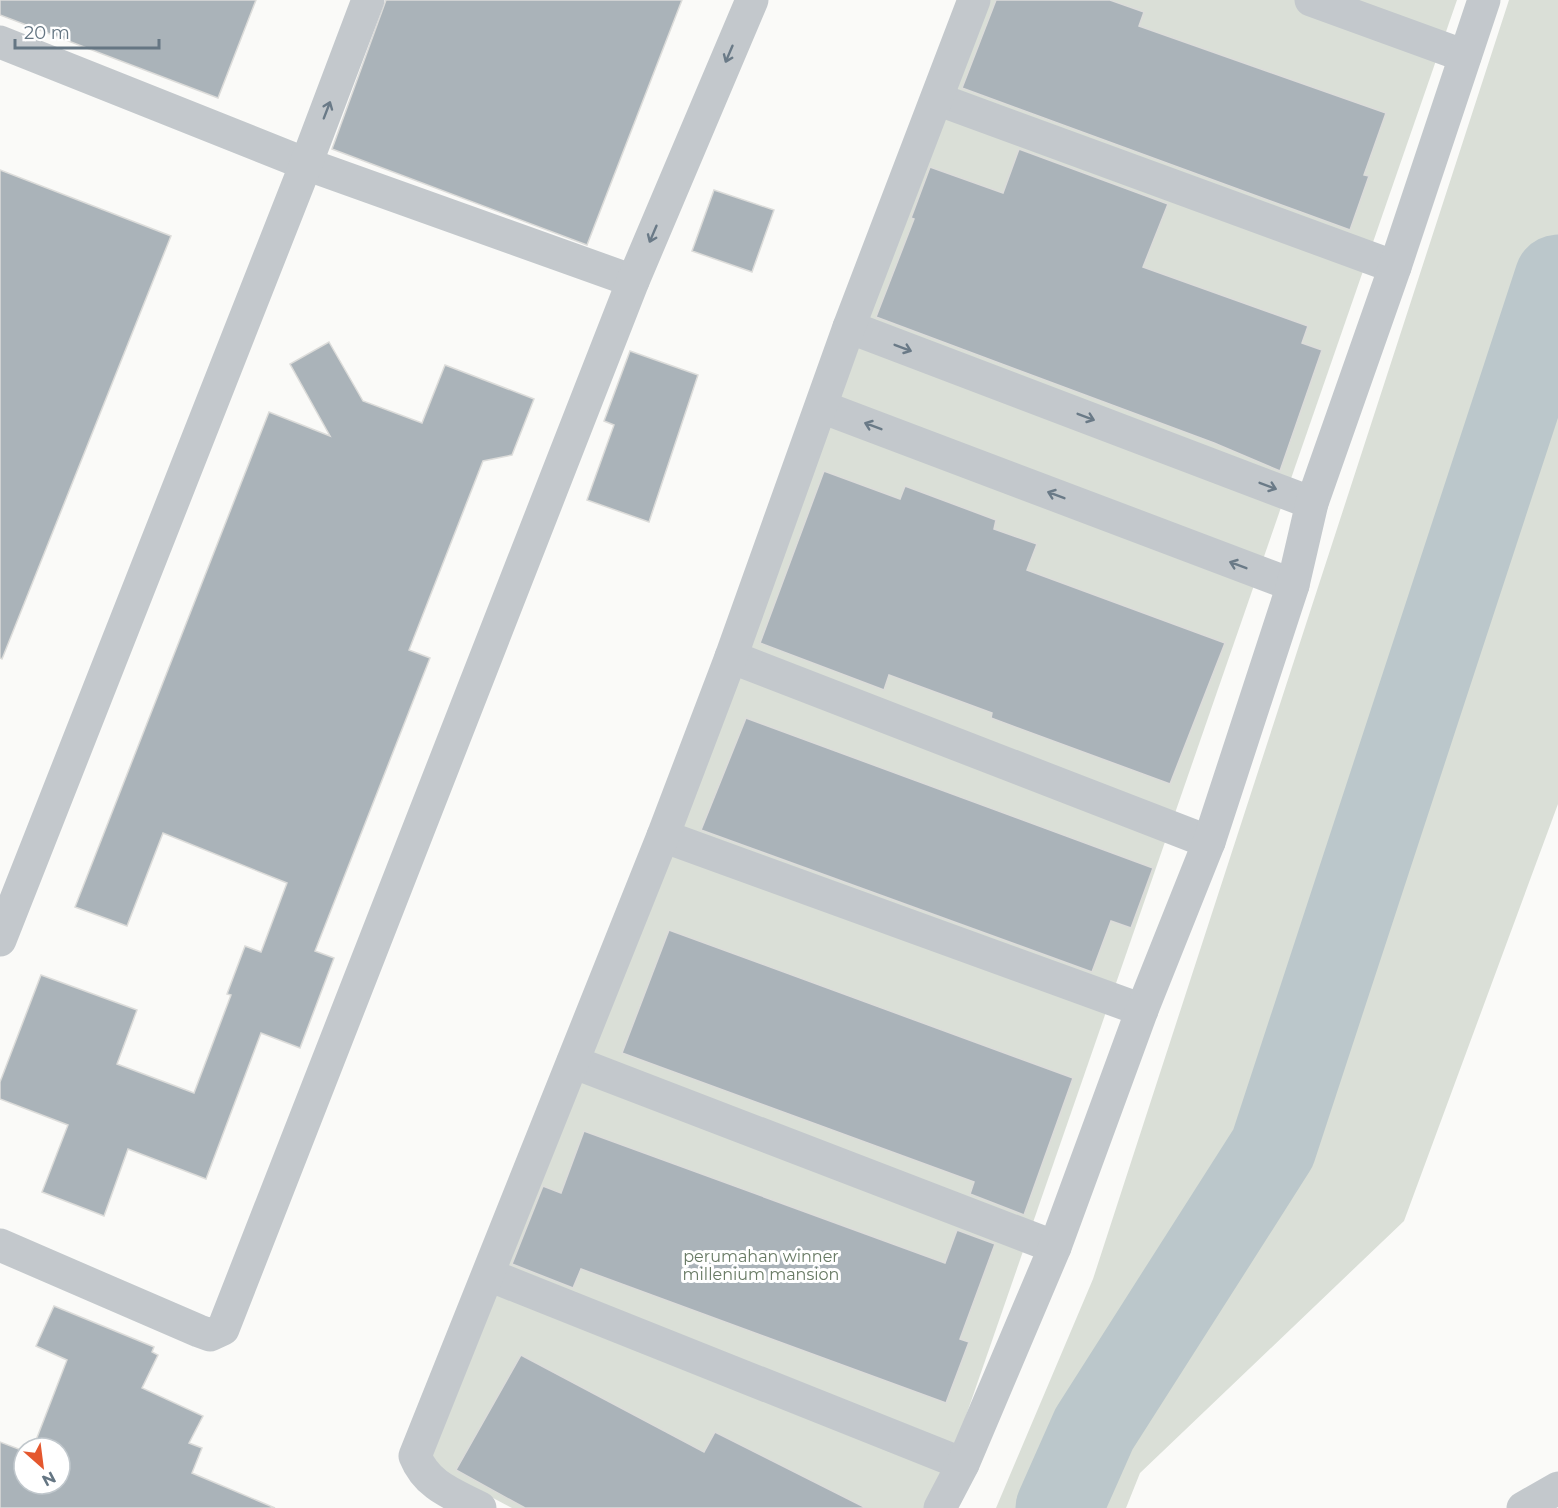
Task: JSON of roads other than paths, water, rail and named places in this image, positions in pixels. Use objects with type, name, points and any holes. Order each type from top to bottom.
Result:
[{"type":"street","points":[[0,940],[306,164],[368,0]]},
{"type":"street","points":[[0,1245],[199,1331],[210,1335],[223,1329],[633,281],[752,0]]},
{"type":"street","points":[[480,1508],[437,1486],[423,1473],[415,1456],[663,836],[731,657],[849,327],[974,0]]},
{"type":"street","points":[[1311,0],[1465,56]]},
{"type":"street","points":[[940,1508],[963,1464],[1055,1247],[1142,1010],[1209,842],[1293,585],[1312,503],[1395,267],[1484,0]]},
{"type":"street","points":[[0,42],[306,164],[633,281]]},
{"type":"street","points":[[937,99],[1395,267]]},
{"type":"street","points":[[849,327],[1312,503]]},
{"type":"street","points":[[822,407],[1293,585]]},
{"type":"street","points":[[731,657],[1209,842]]},
{"type":"street","points":[[663,836],[1142,1010]]},
{"type":"street","points":[[573,1062],[1055,1247]]},
{"type":"street","points":[[489,1275],[963,1464]]},
{"type":"street","points":[[1522,1508],[1558,1488]]},
{"type":"waterway","points":[[1059,1508],[1094,1429],[1273,1148],[1558,278]]},
{"type":"park label","name":"perumahan winner millenium mansion","points":[[761,1265]]}]
